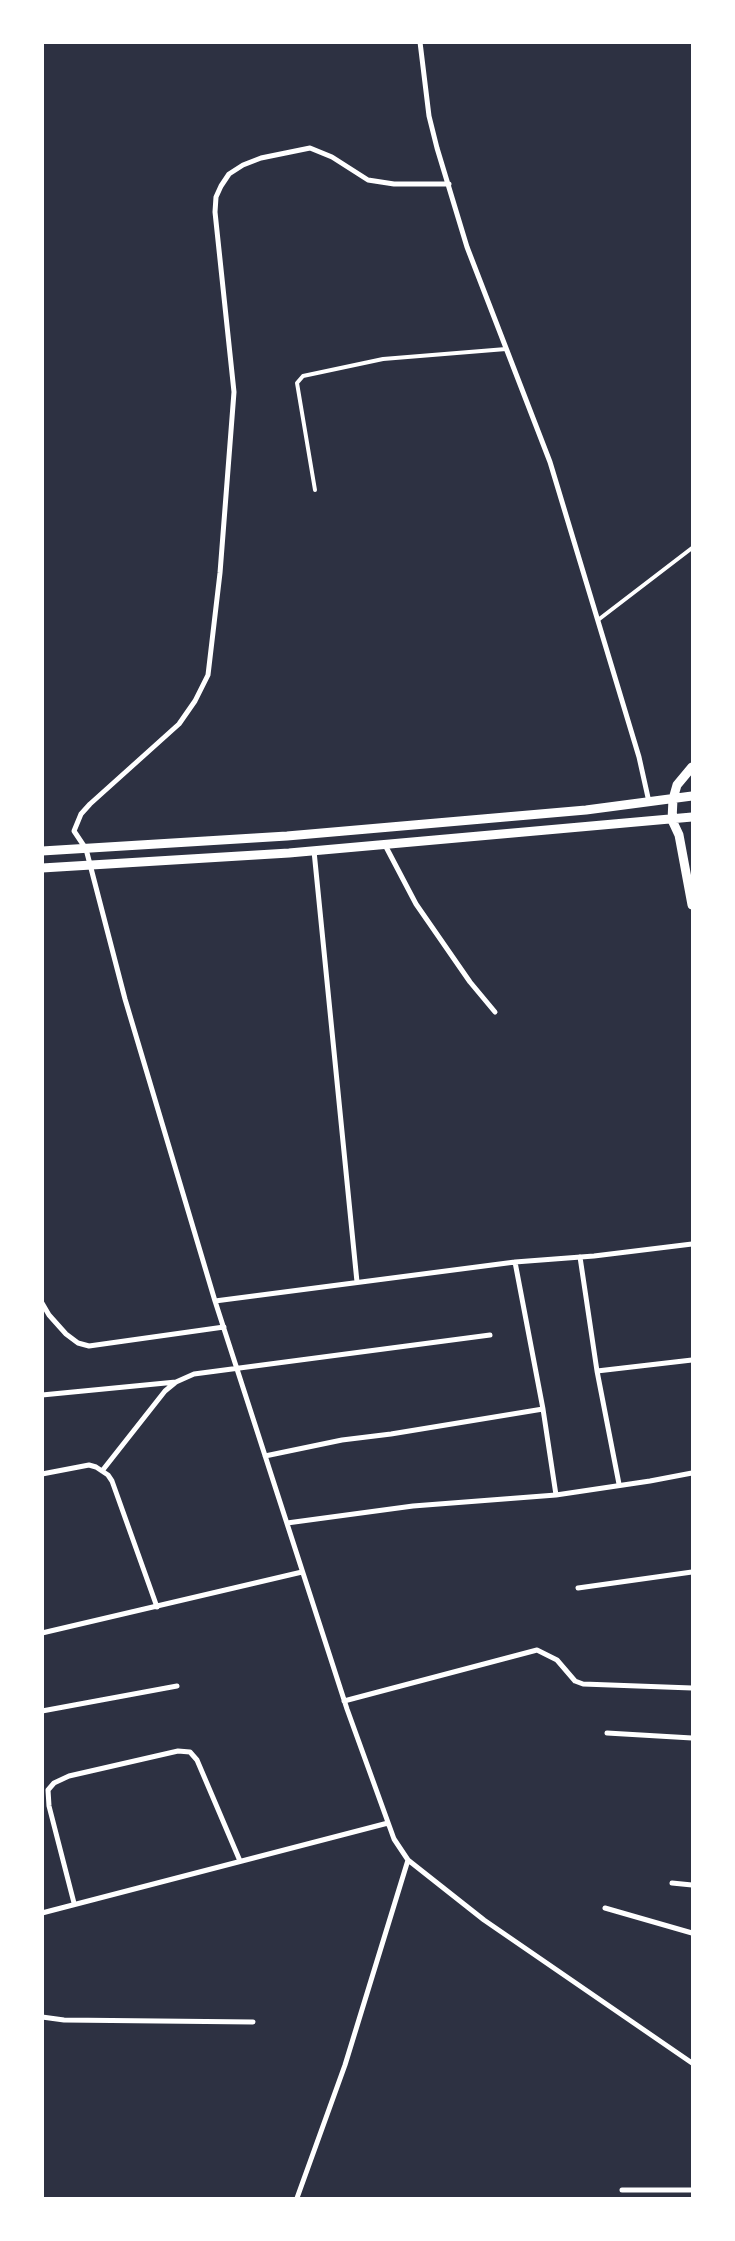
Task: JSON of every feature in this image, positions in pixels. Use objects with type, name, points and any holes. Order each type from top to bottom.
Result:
[{"type":"street","points":[[420,42],[429,116],[467,247],[550,462],[640,757],[649,802]]},
{"type":"street","points":[[449,184],[394,184],[368,180],[332,157],[310,148],[261,158],[243,165],[229,174],[221,186],[216,197],[215,212],[234,392],[222,555],[208,676],[195,701],[178,724],[81,814],[74,830],[86,849],[125,999],[215,1301],[344,1700],[394,1839],[408,1860],[484,1920],[692,2063]]},
{"type":"street","points":[[692,767],[677,786],[673,798],[672,820],[679,835],[692,905]]},
{"type":"street","points":[[42,851],[288,836],[586,810],[692,796]]},
{"type":"street","points":[[42,868],[314,851],[692,817]]},
{"type":"street","points":[[385,845],[416,904],[465,975],[495,1012]]},
{"type":"street","points":[[314,851],[357,1282]]},
{"type":"street","points":[[215,1301],[515,1262],[580,1257],[692,1244]]},
{"type":"street","points":[[580,1257],[597,1371],[619,1484]]},
{"type":"street","points":[[515,1262],[543,1409],[556,1495]]},
{"type":"street","points":[[42,1302],[49,1315],[66,1334],[78,1343],[89,1346],[224,1327]]},
{"type":"street","points":[[102,1471],[165,1391],[176,1382],[194,1374],[490,1335]]},
{"type":"street","points":[[597,1371],[692,1360]]},
{"type":"street","points":[[42,1394],[176,1382]]},
{"type":"street","points":[[265,1456],[342,1440],[391,1434],[543,1409]]},
{"type":"street","points":[[42,1474],[89,1465],[102,1471],[112,1481],[157,1607]]},
{"type":"street","points":[[287,1524],[413,1506],[556,1495],[619,1484],[650,1482],[692,1473]]},
{"type":"street","points":[[42,1633],[302,1572]]},
{"type":"street","points":[[578,1588],[692,1572]]},
{"type":"street","points":[[344,1700],[537,1650],[557,1660],[575,1681],[583,1684],[692,1688]]},
{"type":"street","points":[[42,1711],[177,1686]]},
{"type":"street","points":[[606,1734],[692,1738]]},
{"type":"street","points":[[74,1903],[45,1790],[68,1776],[178,1751],[190,1752],[197,1760],[240,1861]]},
{"type":"street","points":[[42,1913],[74,1903],[388,1823]]},
{"type":"street","points":[[297,2198],[345,2065],[408,1860]]},
{"type":"street","points":[[672,1883],[692,1885]]},
{"type":"street","points":[[605,1908],[692,1932]]},
{"type":"street","points":[[42,2017],[64,2020],[253,2022]]},
{"type":"street","points":[[622,2190],[692,2190]]},
{"type":"lane","points":[[315,490],[297,383],[303,376],[382,359],[506,349]]},
{"type":"lane","points":[[598,620],[692,548]]}]
